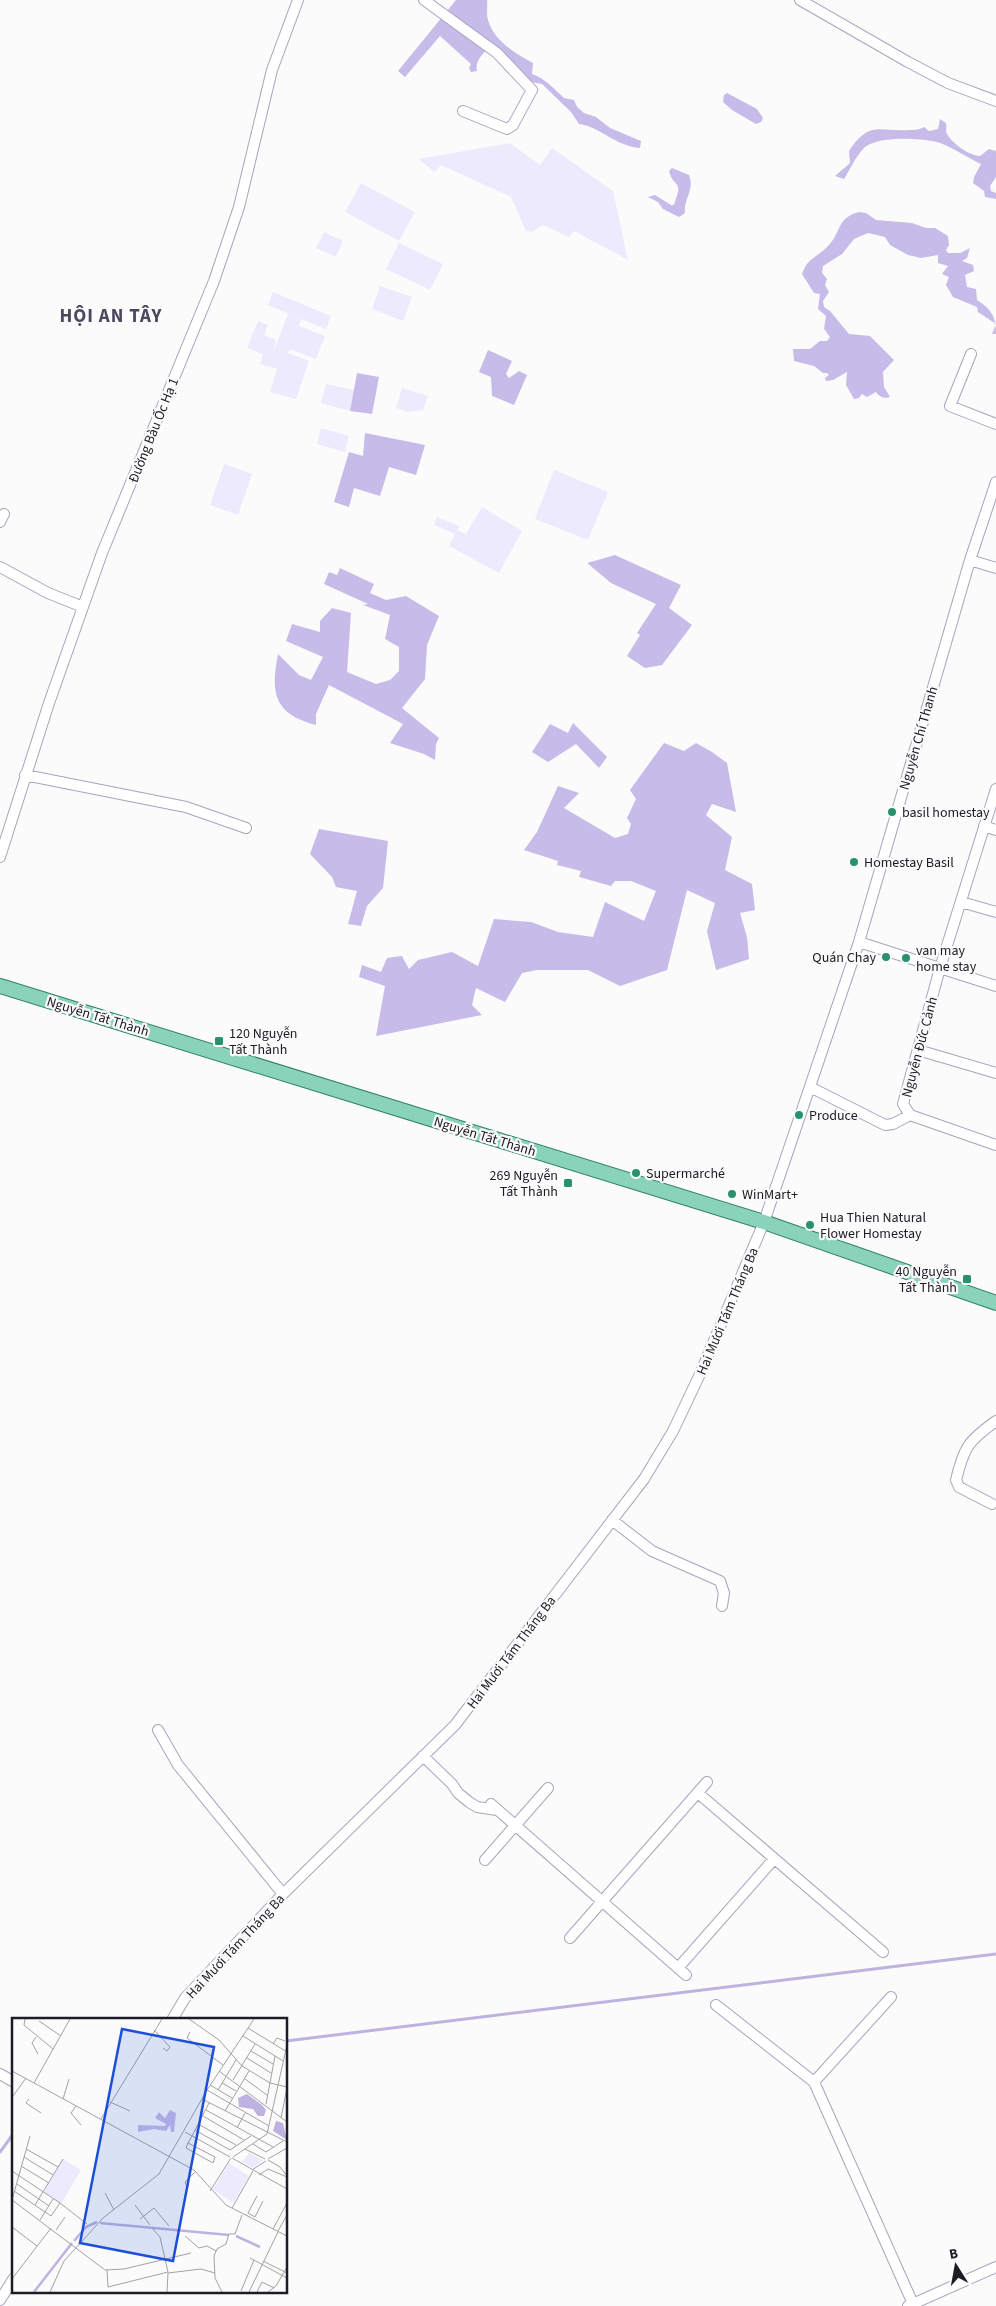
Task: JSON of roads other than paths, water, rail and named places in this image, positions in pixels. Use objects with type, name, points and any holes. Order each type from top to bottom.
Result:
[{"type":"main road","name":"Nguyễn Tất Thành","points":[[0,986],[764,1222],[996,1303]]},
{"type":"street","name":"Đường Bàu Ốc Hạ 1","points":[[0,857],[25,775],[102,553],[214,281],[238,207],[272,70],[298,0]]},
{"type":"street","points":[[424,0],[497,53],[532,90],[513,125],[507,130],[463,112]]},
{"type":"street","points":[[800,0],[948,83],[996,101]]},
{"type":"street","points":[[971,354],[950,406],[996,424]]},
{"type":"street","name":"Nguyễn Chí Thanh","points":[[764,1222],[858,942],[970,560],[996,482]]},
{"type":"street","points":[[970,560],[996,568]]},
{"type":"street","points":[[0,567],[48,593],[83,606]]},
{"type":"street","points":[[25,775],[186,807],[246,828]]},
{"type":"street","name":"Nguyễn Đức Cảnh","points":[[910,1115],[904,1104],[918,1050],[940,968],[996,789]]},
{"type":"street","points":[[984,826],[996,830]]},
{"type":"street","points":[[961,902],[996,912]]},
{"type":"street","points":[[858,942],[996,986]]},
{"type":"street","points":[[918,1050],[996,1072]]},
{"type":"street","points":[[810,1087],[885,1125],[893,1124],[910,1115],[996,1145]]},
{"type":"street","name":"Hai Mươi Tám Tháng Ba","points":[[173,2018],[185,1998],[283,1894],[455,1725],[644,1479],[673,1431],[700,1374],[764,1222]]},
{"type":"street","points":[[992,1504],[959,1487],[956,1480],[962,1459],[976,1434],[996,1421]]},
{"type":"street","points":[[612,1520],[652,1551],[720,1581],[724,1593],[722,1606]]},
{"type":"street","points":[[158,1730],[178,1765],[283,1894]]},
{"type":"street","points":[[423,1756],[469,1802],[476,1807],[494,1807],[682,1972],[774,1859]]},
{"type":"street","points":[[570,1938],[707,1782]]},
{"type":"street","points":[[485,1860],[548,1788]]},
{"type":"street","points":[[698,1792],[883,1952]]},
{"type":"street","points":[[814,2082],[891,1997]]},
{"type":"street","points":[[716,2005],[814,2082],[912,2305],[996,2267]]},
{"type":"street","points":[[0,2074],[12,2081]]},
{"type":"street","points":[[0,2300],[12,2281]]},
{"type":"waterway","points":[[288,2041],[996,1954]]},
{"type":"waterway","points":[[0,2152],[12,2136]]},
{"type":"place","name":"basil homestay","points":[[892,812]]},
{"type":"place","name":"Homestay Basil","points":[[854,862]]},
{"type":"place","name":"Quán Chay","points":[[886,957]]},
{"type":"place","name":"van may home stay","points":[[906,958]]},
{"type":"place","name":"120 Nguyễn Tất Thành","points":[[219,1041]]},
{"type":"place","name":"Produce","points":[[799,1115]]},
{"type":"place","name":"Supermarché","points":[[636,1173]]},
{"type":"place","name":"269 Nguyễn Tất Thành","points":[[568,1183]]},
{"type":"place","name":"WinMart+","points":[[732,1194]]},
{"type":"place","name":"Hua Thien Natural Flower Homestay","points":[[810,1225]]},
{"type":"place","name":"40 Nguyễn Tất Thành","points":[[967,1279]]},
{"type":"district","name":"HỘI AN TÂY","points":[[111,315]]}]
